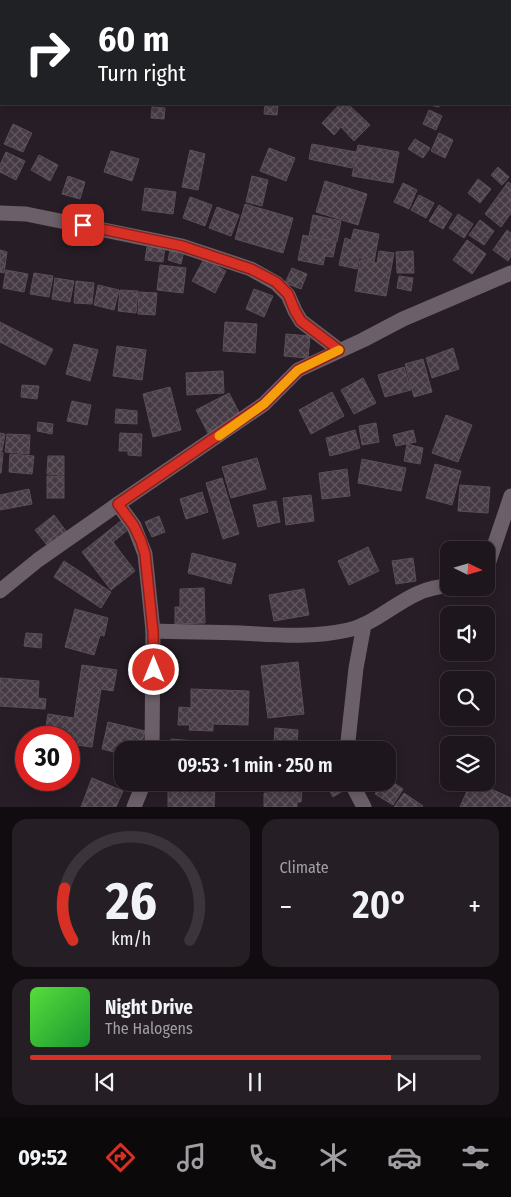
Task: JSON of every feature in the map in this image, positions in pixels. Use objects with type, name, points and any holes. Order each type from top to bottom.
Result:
[{"type":"street","points":[[0,213],[26,214],[182,246],[251,269],[276,282],[288,294],[301,321],[339,350]]},
{"type":"street","points":[[0,591],[38,560],[264,404],[298,370],[403,319],[511,273]]},
{"type":"street","points":[[495,543],[511,496]]},
{"type":"street","points":[[118,504],[134,526],[143,547],[153,631],[152,741]]},
{"type":"street","points":[[153,631],[297,635],[347,630],[364,625],[398,603],[417,594],[440,587]]},
{"type":"street","points":[[348,741],[356,668],[364,625]]},
{"type":"street","points":[[134,807],[140,791]]},
{"type":"street","points":[[356,791],[364,807]]},
{"type":"building","points":[[265,105],[278,105],[277,115],[264,114]]},
{"type":"building","points":[[339,105],[349,105],[370,125],[354,141],[341,127],[334,135],[322,123]]},
{"type":"building","points":[[152,107],[165,108],[164,119],[151,118]]},
{"type":"building","points":[[429,110],[442,116],[436,130],[423,124]]},
{"type":"building","points":[[13,124],[32,133],[23,152],[4,144]]},
{"type":"building","points":[[439,133],[453,140],[445,158],[431,151]]},
{"type":"building","points":[[415,139],[430,148],[423,158],[408,149]]},
{"type":"building","points":[[312,144],[356,152],[352,168],[309,159]]},
{"type":"building","points":[[358,145],[399,152],[393,183],[352,176]]},
{"type":"building","points":[[269,148],[295,158],[286,181],[260,171]]},
{"type":"building","points":[[190,150],[205,154],[198,190],[182,187]]},
{"type":"building","points":[[111,151],[139,159],[132,181],[104,172]]},
{"type":"building","points":[[6,152],[25,161],[16,180],[0,172],[0,165]]},
{"type":"building","points":[[39,155],[58,165],[50,181],[31,170]]},
{"type":"building","points":[[498,167],[509,177],[502,185],[491,175]]},
{"type":"building","points":[[68,176],[85,182],[80,199],[62,194]]},
{"type":"building","points":[[252,176],[268,180],[262,206],[246,202]]},
{"type":"building","points":[[478,179],[491,189],[480,203],[468,193]]},
{"type":"building","points":[[325,181],[367,194],[358,225],[316,212]]},
{"type":"building","points":[[508,182],[511,184],[511,213],[501,227],[485,214]]},
{"type":"building","points":[[403,183],[417,190],[409,209],[394,202]]},
{"type":"building","points":[[145,188],[176,192],[173,214],[142,210]]},
{"type":"building","points":[[419,195],[434,203],[426,218],[411,210]]},
{"type":"building","points":[[190,197],[212,205],[205,226],[183,218]]},
{"type":"building","points":[[245,204],[293,218],[283,253],[235,239]]},
{"type":"building","points":[[439,205],[452,214],[443,229],[429,221]]},
{"type":"building","points":[[217,207],[239,215],[231,236],[209,228]]},
{"type":"building","points":[[458,214],[473,224],[464,238],[449,228]]},
{"type":"building","points":[[313,215],[341,221],[337,242],[309,236]]},
{"type":"building","points":[[480,220],[494,231],[484,245],[469,235]]},
{"type":"building","points":[[354,229],[379,234],[374,262],[359,258],[357,269],[339,265],[345,238],[351,240]]},
{"type":"building","points":[[507,230],[511,233],[511,256],[508,261],[493,250]]},
{"type":"building","points":[[303,235],[336,243],[333,257],[325,256],[323,265],[298,260]]},
{"type":"building","points":[[467,240],[486,254],[472,274],[453,260]]},
{"type":"building","points":[[152,245],[165,247],[163,262],[145,260],[147,247],[152,247]]},
{"type":"building","points":[[171,247],[184,250],[181,264],[168,260]]},
{"type":"building","points":[[0,250],[7,252],[4,273],[0,272]]},
{"type":"building","points":[[379,251],[394,253],[386,296],[355,291],[360,260],[377,263]]},
{"type":"building","points":[[413,251],[414,273],[397,273],[396,252]]},
{"type":"building","points":[[204,259],[226,271],[215,293],[192,281]]},
{"type":"building","points":[[160,265],[186,268],[183,293],[157,290]]},
{"type":"building","points":[[292,268],[307,274],[301,289],[285,283]]},
{"type":"building","points":[[6,270],[28,274],[24,292],[3,288]]},
{"type":"building","points":[[34,273],[53,276],[49,297],[30,294]]},
{"type":"building","points":[[399,276],[413,278],[411,291],[397,288]]},
{"type":"building","points":[[55,278],[74,281],[70,302],[52,299]]},
{"type":"building","points":[[76,281],[94,283],[92,304],[74,303]]},
{"type":"building","points":[[98,285],[119,290],[114,310],[94,305]]},
{"type":"building","points":[[254,289],[273,296],[264,317],[246,309]]},
{"type":"building","points":[[120,290],[138,291],[136,313],[118,311]]},
{"type":"building","points":[[139,292],[157,293],[155,315],[138,314]]},
{"type":"building","points":[[0,322],[53,349],[45,365],[0,342]]},
{"type":"building","points":[[225,322],[257,324],[255,353],[223,351]]},
{"type":"building","points":[[286,334],[310,336],[308,358],[284,356]]},
{"type":"building","points":[[74,344],[98,350],[90,381],[66,374]]},
{"type":"building","points":[[117,346],[146,350],[142,380],[113,376]]},
{"type":"building","points":[[453,348],[459,369],[432,378],[426,358]]},
{"type":"building","points":[[423,359],[432,392],[414,397],[405,364]]},
{"type":"building","points":[[404,367],[411,390],[385,397],[378,375]]},
{"type":"building","points":[[223,371],[224,393],[187,395],[186,373]]},
{"type":"building","points":[[363,378],[376,403],[354,414],[341,390]]},
{"type":"building","points":[[22,385],[39,386],[37,399],[21,397]]},
{"type":"building","points":[[170,387],[181,430],[153,437],[143,394]]},
{"type":"building","points":[[332,392],[344,416],[311,434],[299,410]]},
{"type":"building","points":[[229,393],[242,418],[209,435],[196,410]]},
{"type":"building","points":[[72,401],[91,405],[87,425],[67,421]]},
{"type":"building","points":[[116,409],[137,411],[137,424],[115,423]]},
{"type":"building","points":[[446,415],[472,425],[458,462],[432,453]]},
{"type":"building","points":[[38,422],[53,424],[52,434],[37,431]]},
{"type":"building","points":[[376,423],[379,442],[362,445],[359,426]]},
{"type":"building","points":[[355,430],[360,448],[330,456],[326,438]]},
{"type":"building","points":[[413,430],[416,442],[396,446],[393,435]]},
{"type":"building","points":[[0,433],[5,434],[2,451],[0,451]]},
{"type":"building","points":[[120,433],[142,434],[141,456],[128,455],[128,451],[119,451]]},
{"type":"building","points":[[7,434],[30,435],[29,454],[5,452]]},
{"type":"building","points":[[407,444],[423,448],[420,464],[404,461]]},
{"type":"building","points":[[0,452],[3,453],[1,473],[0,473]]},
{"type":"building","points":[[10,454],[34,456],[32,474],[9,472]]},
{"type":"building","points":[[48,456],[64,456],[64,475],[47,474]]},
{"type":"building","points":[[257,458],[266,489],[231,498],[222,467]]},
{"type":"building","points":[[362,459],[406,468],[401,491],[358,483]]},
{"type":"building","points":[[435,464],[461,471],[452,505],[426,498]]},
{"type":"building","points":[[347,469],[350,496],[322,499],[319,473]]},
{"type":"building","points":[[47,476],[64,476],[64,498],[47,498]]},
{"type":"building","points":[[222,478],[239,534],[223,539],[206,483]]},
{"type":"building","points":[[460,485],[490,487],[488,513],[458,511]]},
{"type":"building","points":[[29,489],[32,504],[0,510],[0,495]]},
{"type":"building","points":[[202,492],[208,512],[186,519],[180,499]]},
{"type":"building","points":[[311,495],[314,521],[286,525],[283,498]]},
{"type":"building","points":[[276,501],[280,522],[258,527],[253,505]]},
{"type":"building","points":[[54,515],[69,535],[51,550],[35,530]]},
{"type":"building","points":[[159,516],[165,532],[152,537],[145,522]]},
{"type":"building","points":[[122,520],[129,529],[113,542],[135,571],[111,590],[82,552]]},
{"type":"building","points":[[368,547],[379,571],[349,585],[338,561]]},
{"type":"building","points":[[192,553],[236,564],[231,584],[188,573]]},
{"type":"building","points":[[413,558],[416,581],[396,584],[392,561]]},
{"type":"building","points":[[64,561],[111,592],[101,608],[54,577]]},
{"type":"building","points":[[204,588],[205,623],[175,624],[175,607],[180,607],[180,589]]},
{"type":"building","points":[[304,589],[309,615],[274,621],[269,595]]},
{"type":"building","points":[[75,609],[108,618],[104,636],[100,635],[94,655],[65,647]]},
{"type":"building","points":[[26,633],[42,634],[41,648],[24,646]]},
{"type":"building","points":[[298,662],[304,714],[268,718],[261,666]]},
{"type":"building","points":[[82,665],[117,670],[113,691],[101,689],[92,747],[80,745],[80,726],[46,726],[48,714],[74,718]]},
{"type":"building","points":[[0,678],[39,681],[38,698],[46,699],[45,709],[0,706]]},
{"type":"building","points":[[191,689],[249,691],[248,725],[213,724],[213,731],[189,730],[190,725],[178,725],[179,707],[191,708]]},
{"type":"building","points":[[108,722],[145,731],[142,741],[114,741],[114,752],[102,749]]},
{"type":"building","points":[[275,728],[298,730],[297,741],[274,741]]},
{"type":"building","points":[[171,739],[196,741],[171,741]]},
{"type":"building","points":[[92,778],[114,787],[114,791],[123,791],[116,807],[81,807]]},
{"type":"building","points":[[396,784],[403,789],[393,805],[375,794],[377,791],[396,791]]},
{"type":"building","points":[[168,791],[215,791],[214,807],[168,807]]},
{"type":"building","points":[[269,791],[302,791],[301,802],[297,802],[297,807],[264,807],[264,793],[269,793]]},
{"type":"building","points":[[330,791],[343,791],[333,797]]},
{"type":"building","points":[[467,791],[495,791],[511,798],[511,807],[460,807]]},
{"type":"building","points":[[404,793],[423,806],[394,807]]},
{"type":"slow traffic","points":[[219,436],[264,404],[298,370],[339,350]]},
{"type":"route","points":[[83,225],[182,246],[251,269],[276,282],[288,294],[301,321],[339,350],[298,370],[264,404],[118,504],[134,526],[145,554],[153,631],[154,670]]}]
